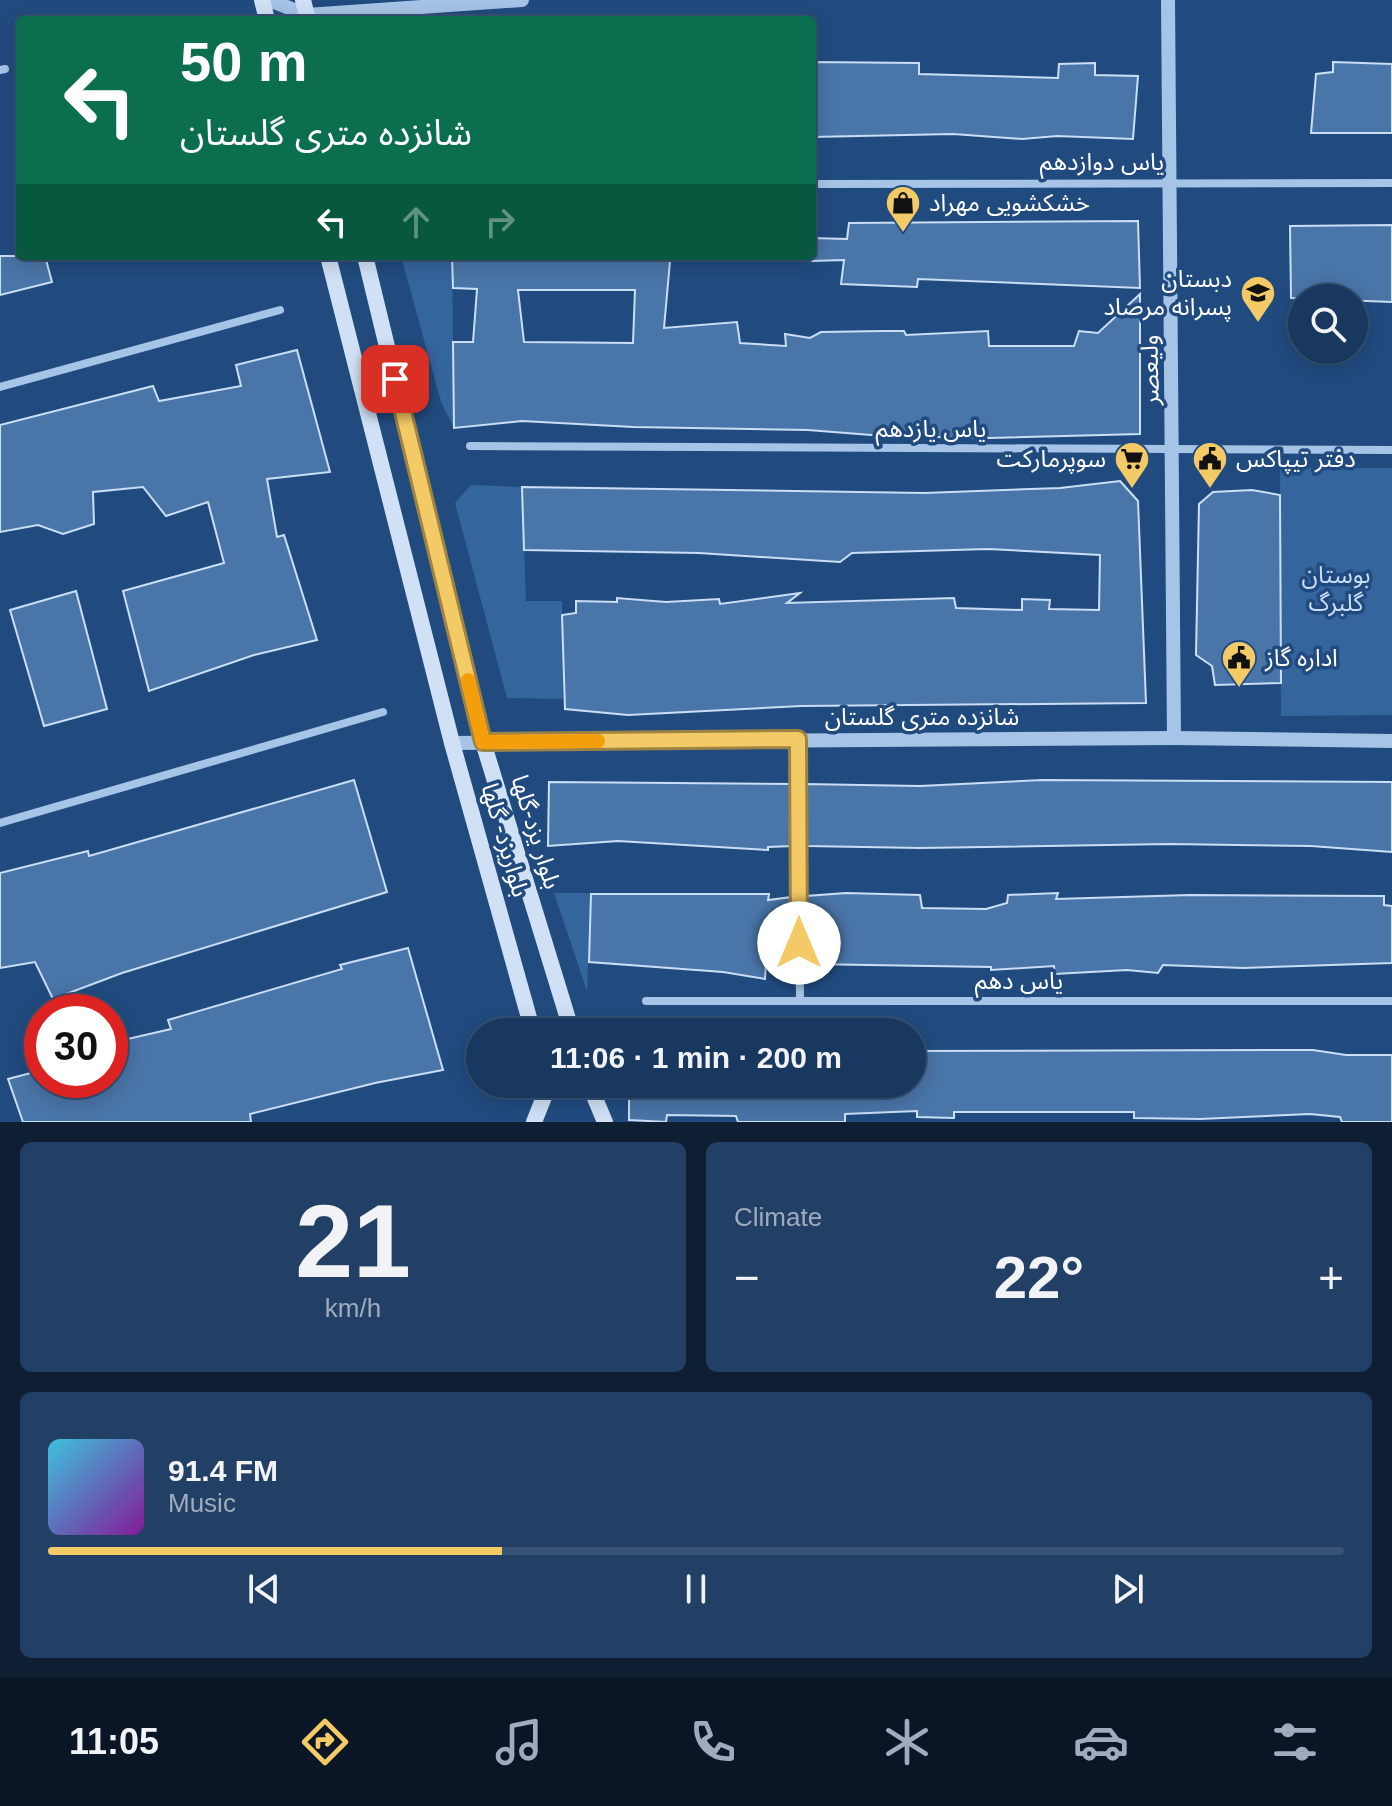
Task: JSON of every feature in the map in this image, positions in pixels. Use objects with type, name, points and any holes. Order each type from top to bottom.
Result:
[{"type":"main road","name":"بلواریزد- گلها","points":[[329,260],[452,743],[530,1018]]},
{"type":"main road","name":"بلوار یزد-گلها","points":[[366,260],[483,742],[568,1018]]},
{"type":"main road","points":[[534,1122],[544,1098]]},
{"type":"main road","points":[[595,1098],[605,1122]]},
{"type":"street","points":[[269,0],[306,12],[522,0]]},
{"type":"street","name":"ولیعصر","points":[[1168,0],[1174,738]]},
{"type":"street","name":"یاس دوازدهم","points":[[816,184],[1392,183]]},
{"type":"street","points":[[0,387],[280,310]]},
{"type":"street","name":"یاس یازدهم","points":[[470,446],[1392,450]]},
{"type":"street","points":[[0,823],[383,712]]},
{"type":"street","name":"شانزده متری گلستان","points":[[452,743],[1174,738],[1392,741]]},
{"type":"street","points":[[798,739],[800,1001]]},
{"type":"street","name":"یاس دهم","points":[[646,1001],[1392,1001]]},
{"type":"green space","points":[[402,260],[452,260],[454,428],[441,402]]},
{"type":"green space","name":"بوستان گلبرگ","points":[[1280,468],[1392,468],[1392,715],[1281,716]]},
{"type":"green space","points":[[471,485],[522,487],[526,601],[562,601],[563,699],[507,698],[455,503]]},
{"type":"green space","points":[[554,893],[591,893],[587,991]]},
{"type":"building","points":[[816,62],[919,63],[919,74],[1058,78],[1059,64],[1095,63],[1095,75],[1138,76],[1133,139],[1057,136],[1022,139],[953,134],[816,137]]},
{"type":"building","points":[[1333,62],[1392,64],[1392,133],[1311,133],[1316,74],[1333,72]]},
{"type":"building","points":[[1138,221],[1140,288],[918,279],[917,287],[841,284],[844,260],[812,261],[812,260],[816,260],[816,238],[847,239],[849,223]]},
{"type":"building","points":[[1392,225],[1392,302],[1368,301],[1368,284],[1291,284],[1290,226]]},
{"type":"building","points":[[0,256],[16,256],[16,260],[46,260],[52,282],[0,295]]},
{"type":"building","points":[[452,260],[670,261],[664,328],[737,322],[740,343],[786,346],[785,334],[810,338],[821,332],[904,331],[906,335],[988,331],[989,346],[1074,346],[1079,331],[1098,333],[1140,294],[1140,434],[989,438],[884,436],[808,430],[633,427],[522,421],[454,428],[453,342],[473,342],[477,289],[453,288]],"holes":[[[518,290],[635,290],[633,343],[524,342]]]},
{"type":"building","points":[[297,350],[330,472],[267,479],[277,537],[284,535],[317,640],[254,655],[149,691],[123,591],[224,563],[208,502],[166,516],[143,487],[93,492],[94,524],[63,534],[38,525],[0,532],[0,425],[153,386],[159,401],[241,386],[236,365]]},
{"type":"building","points":[[1120,481],[1138,501],[1146,703],[801,706],[628,715],[565,709],[562,615],[576,613],[576,601],[617,602],[617,598],[666,602],[719,599],[720,604],[800,593],[787,603],[954,598],[956,608],[1022,610],[1022,599],[1050,600],[1049,609],[1099,610],[1100,555],[988,549],[852,553],[840,562],[699,553],[524,550],[522,487],[924,493],[1060,488]]},
{"type":"building","points":[[1252,490],[1280,495],[1281,683],[1215,685],[1212,666],[1196,655],[1199,504],[1213,492]]},
{"type":"building","points":[[76,591],[107,709],[44,726],[10,610]]},
{"type":"building","points":[[354,780],[387,892],[122,973],[66,994],[51,994],[35,962],[0,968],[0,873],[88,851],[89,856]]},
{"type":"building","points":[[1042,780],[1392,782],[1392,852],[1311,846],[1169,844],[920,848],[806,846],[805,784],[920,786]]},
{"type":"building","points":[[549,782],[791,784],[792,846],[768,847],[768,850],[618,841],[548,846]]},
{"type":"building","points":[[846,893],[920,895],[922,908],[986,909],[1007,903],[1008,895],[1058,893],[1056,899],[1190,895],[1384,896],[1384,905],[1392,906],[1392,963],[1243,968],[1163,965],[1158,973],[1127,970],[1055,974],[1054,966],[991,970],[991,967],[807,964],[806,896]]},
{"type":"building","points":[[591,894],[769,894],[768,900],[792,897],[793,964],[766,964],[765,979],[723,972],[589,962]]},
{"type":"building","points":[[408,948],[443,1070],[375,1083],[250,1114],[251,1122],[23,1122],[8,1079],[24,1075],[24,1098],[128,1098],[128,1039],[171,1029],[168,1020],[342,969],[340,965]]},
{"type":"building","points":[[1313,1050],[1346,1055],[1392,1055],[1392,1122],[1342,1122],[1340,1117],[1310,1114],[1200,1119],[1134,1118],[1134,1112],[954,1112],[954,1118],[917,1117],[917,1111],[845,1114],[845,1122],[738,1122],[736,1116],[667,1115],[666,1122],[629,1120],[629,1098],[926,1098],[926,1051]]},
{"type":"slow traffic","points":[[468,680],[483,742],[598,741]]},
{"type":"place","name":"خشکشویی مهراد","points":[[903,234]]},
{"type":"place","name":"دبستان پسرانه مرصاد","points":[[1258,324]]},
{"type":"place","name":"سوپرمارکت","points":[[1132,490]]},
{"type":"place","name":"دفتر تیپاکس","points":[[1210,490]]},
{"type":"place","name":"اداره گاز","points":[[1239,689]]},
{"type":"route","points":[[395,379],[483,742],[798,739],[799,943]]}]
